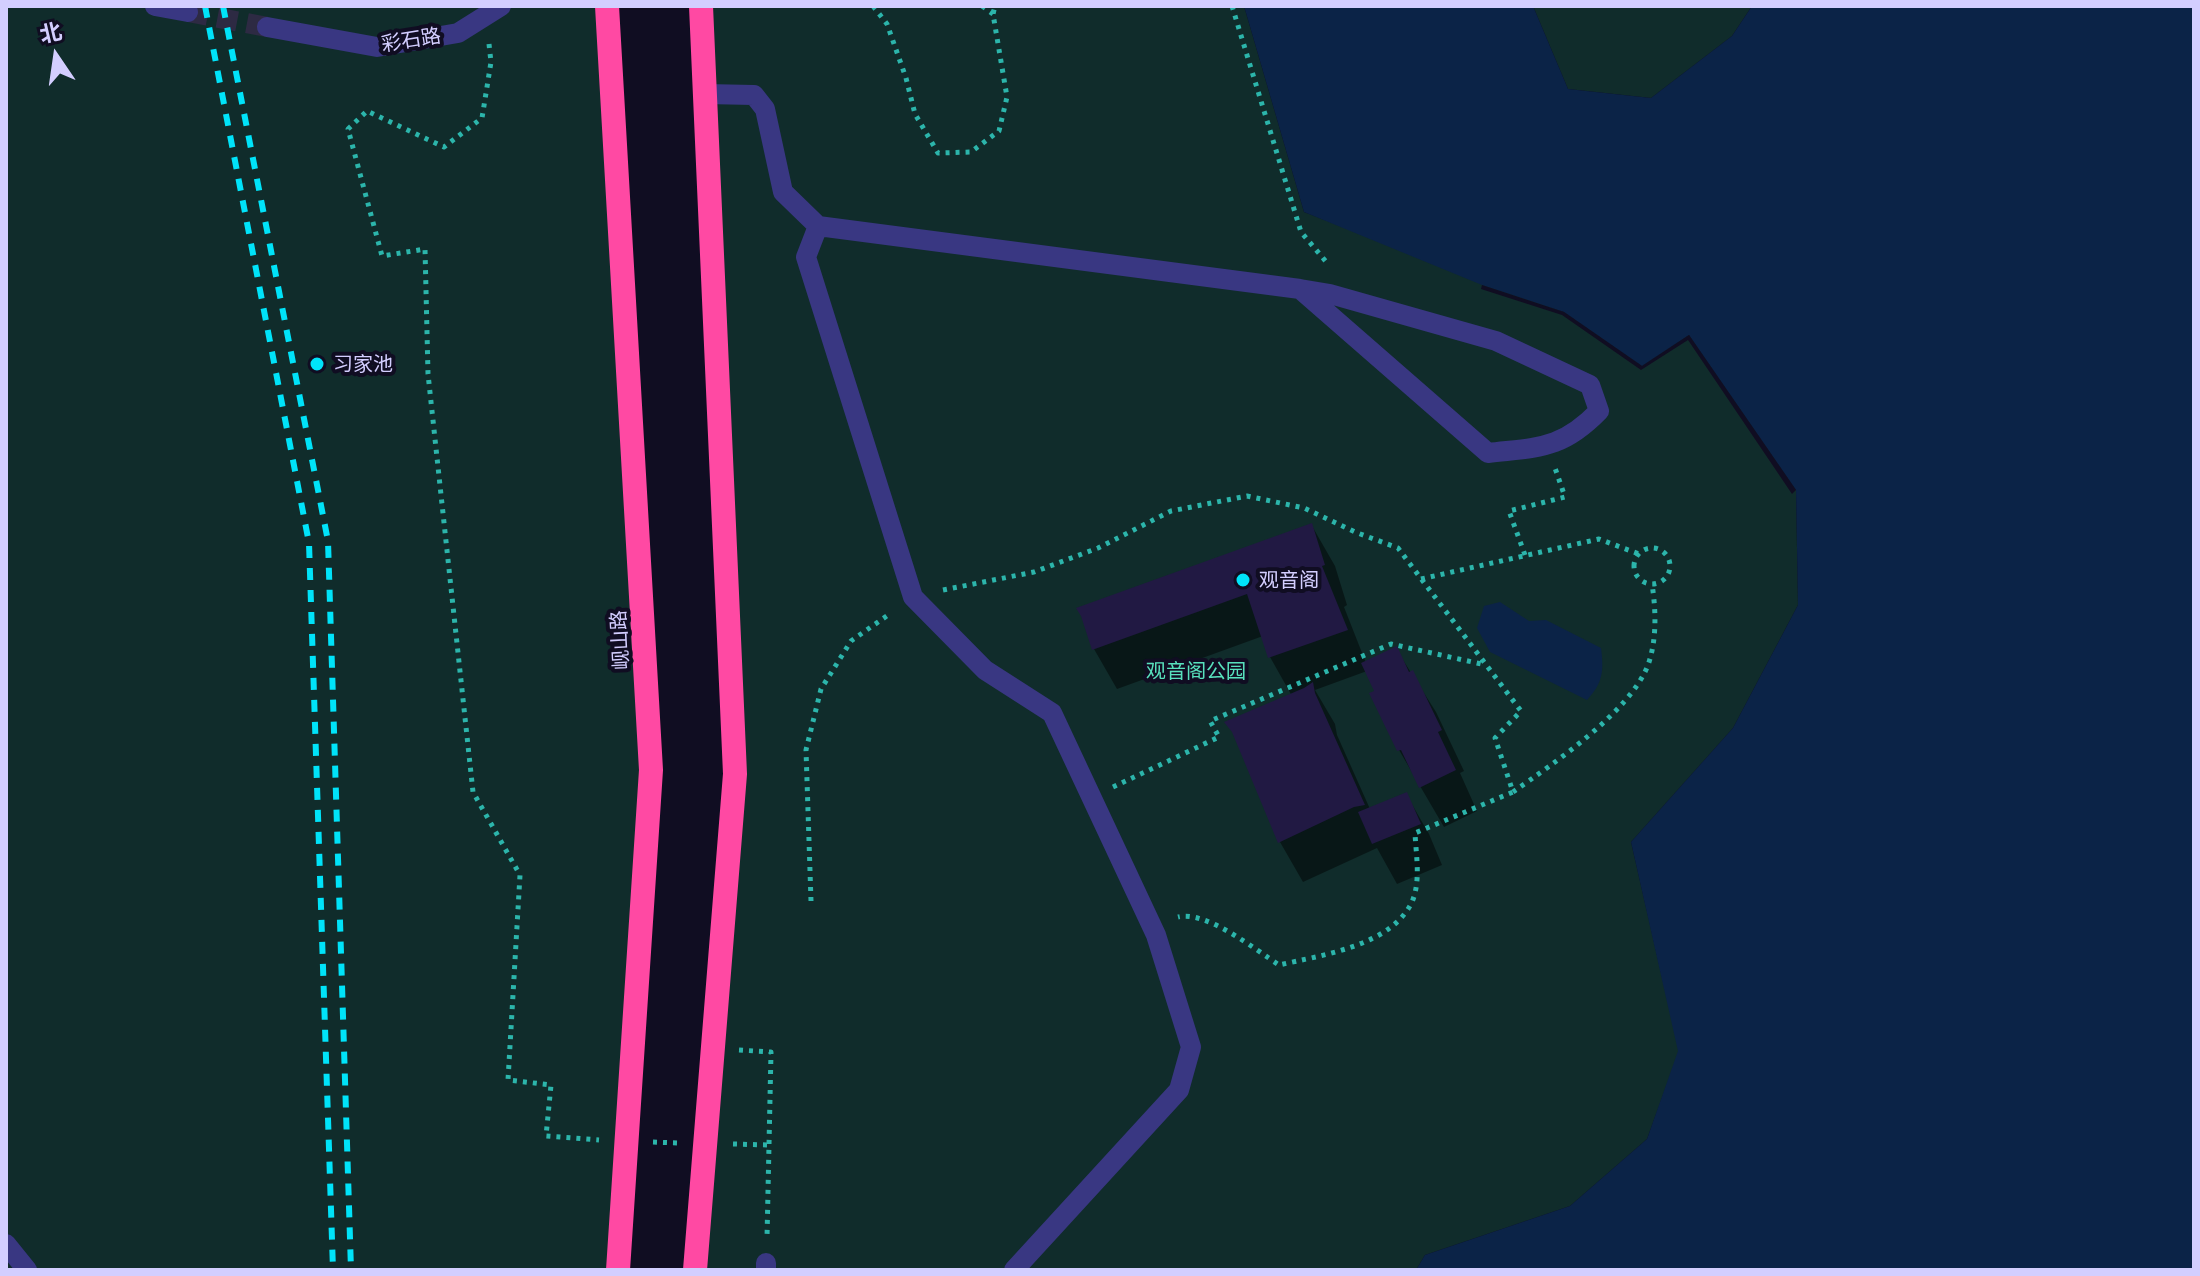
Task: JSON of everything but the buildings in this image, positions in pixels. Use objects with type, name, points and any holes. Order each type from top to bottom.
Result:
[{"type":"highway","name":"岘山路","points":[[607,6],[651,770],[618,1270]]},
{"type":"highway","points":[[695,1270],[735,774],[701,6]]},
{"type":"street","points":[[155,6],[188,12]]},
{"type":"street","name":"彩石路","points":[[267,27],[377,47],[458,33],[494,11]]},
{"type":"street","points":[[705,94],[754,95],[765,109],[783,192],[818,226],[1300,289],[1330,294],[1496,341],[1590,385],[1599,411],[1579,431],[1547,446],[1488,453],[1300,289]]},
{"type":"street","points":[[818,226],[806,257],[913,597],[985,670],[1052,713],[1151,924],[1191,1047],[1179,1090],[1014,1270]]},
{"type":"street","points":[[6,1244],[27,1270]]},
{"type":"path","points":[[873,6],[887,24],[915,114],[938,153],[971,152],[999,131],[1007,97],[993,14],[995,6]]},
{"type":"path","points":[[982,6],[993,14]]},
{"type":"path","points":[[1232,6],[1301,232],[1336,271]]},
{"type":"path","points":[[494,11],[491,62],[482,118],[444,147],[367,111],[348,129],[382,256],[425,249],[428,374],[473,792],[520,875],[508,1080],[551,1085],[546,1136],[588,1140]]},
{"type":"path","points":[[1525,555],[1509,511],[1565,497],[1547,446]]},
{"type":"path","points":[[811,901],[806,750],[821,689],[851,641],[913,597],[1034,572],[1098,548],[1171,511],[1247,496],[1304,508],[1398,548],[1521,711],[1495,738],[1513,792]]},
{"type":"path","points":[[1421,579],[1599,539],[1639,554]]},
{"type":"path","points":[[1655,548],[1666,553],[1671,564],[1668,576],[1658,584],[1652,584],[1637,576],[1634,564],[1643,550],[1655,548]]},
{"type":"path","points":[[1151,924],[1189,915],[1226,930],[1279,965],[1345,950],[1377,936],[1400,918],[1412,901],[1417,874],[1415,833],[1513,792],[1564,755],[1629,697],[1648,665],[1655,607],[1652,584]]},
{"type":"path","points":[[1091,797],[1219,737],[1210,721],[1391,644],[1486,665]]},
{"type":"path","points":[[766,1267],[771,1052]]},
{"type":"green space","name":"习家池","points":[[6,6],[607,6],[649,722],[616,1270],[6,1270]]},
{"type":"green space","name":"观音阁公园","points":[[701,6],[1244,6],[1304,212],[1564,312],[1642,366],[1689,335],[1796,490],[1798,605],[1733,728],[1631,842],[1679,1051],[1647,1139],[1570,1206],[1425,1255],[1416,1270],[695,1270],[735,774]]},
{"type":"green space","points":[[1533,6],[1752,6],[1732,36],[1651,98],[1568,89]]},
{"type":"water","points":[[1244,6],[1533,6],[1568,89],[1651,98],[1732,36],[1752,6],[2194,6],[2194,1270],[1416,1270],[1425,1255],[1570,1206],[1647,1139],[1678,1051],[1631,842],[1733,728],[1798,605],[1796,490],[1689,335],[1642,366],[1564,312],[1482,285],[1304,212]]},
{"type":"water","points":[[1500,602],[1529,621],[1546,620],[1601,648],[1601,676],[1587,700],[1490,652],[1477,628],[1484,606]]},
{"type":"pier","points":[[1482,285],[1564,312],[1642,366],[1689,335],[1796,490],[1792,494],[1688,340],[1641,370],[1562,315],[1481,289]]},
{"type":"tunnel","points":[[188,12],[267,27]]},
{"type":"railway","points":[[205,6],[309,543],[333,1270]]},
{"type":"railway","points":[[223,6],[328,541],[351,1270]]},
{"type":"place","name":"习家池","points":[[317,364]]},
{"type":"place","name":"观音阁","points":[[1243,580]]}]
